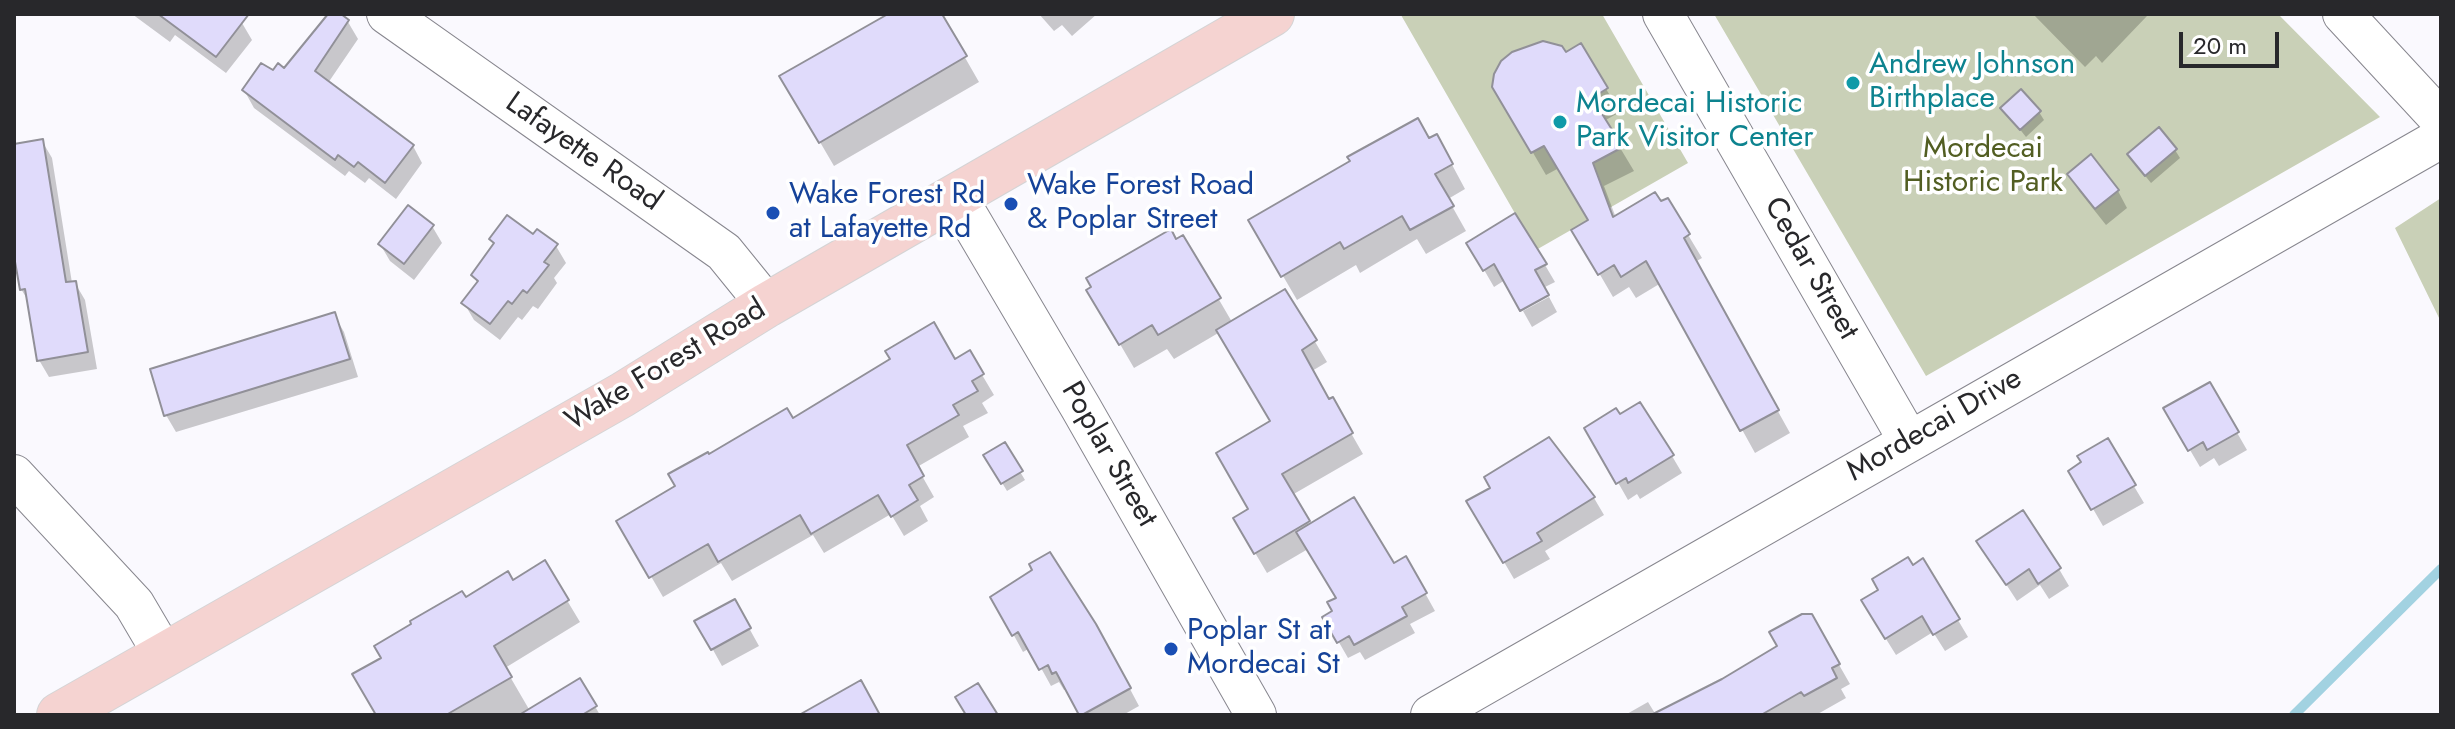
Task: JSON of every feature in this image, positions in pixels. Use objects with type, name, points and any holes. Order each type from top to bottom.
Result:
[{"type":"main road","name":"Wake Forest Road","points":[[59,715],[622,395],[767,305],[1272,14]]},
{"type":"street","name":"Lafayette Road","points":[[387,14],[724,252],[767,305]]},
{"type":"street","name":"Cedar Street","points":[[1663,14],[1909,441]]},
{"type":"street","points":[[2343,14],[2441,120]]},
{"type":"street","name":"Mordecai Drive","points":[[1431,715],[2441,138]]},
{"type":"street","name":"Poplar Street","points":[[956,196],[1256,715]]},
{"type":"street","points":[[14,475],[134,604],[164,655]]},
{"type":"green space","points":[[1602,14],[1688,163],[1536,250],[1401,15]]},
{"type":"green space","name":"Mordecai Historic Park","points":[[1714,14],[2278,14],[2380,117],[1926,376]]},
{"type":"green space","points":[[2441,198],[2441,322],[2395,228]]},
{"type":"building","points":[[158,14],[249,14],[216,57]]},
{"type":"building","points":[[328,14],[341,14],[349,20],[315,71],[414,145],[385,183],[358,162],[354,167],[338,155],[335,160],[242,90],[261,63],[273,70],[278,63],[284,68]]},
{"type":"building","points":[[888,14],[942,14],[967,56],[819,143],[779,76]]},
{"type":"building","points":[[1543,41],[1562,46],[1566,52],[1581,43],[1608,88],[1592,98],[1623,147],[1593,163],[1613,217],[1655,192],[1661,201],[1668,198],[1690,234],[1684,238],[1779,410],[1740,431],[1646,261],[1621,277],[1614,265],[1598,275],[1571,230],[1588,220],[1544,146],[1531,153],[1492,87],[1501,61],[1512,52]]},
{"type":"building","points":[[2021,89],[2041,111],[2020,130],[2000,108]]},
{"type":"building","points":[[1418,118],[1429,138],[1437,134],[1453,164],[1435,174],[1454,206],[1410,230],[1402,216],[1344,249],[1340,242],[1281,277],[1248,220],[1350,161],[1347,157]]},
{"type":"building","points":[[2159,127],[2177,149],[2145,176],[2127,154]]},
{"type":"building","points":[[43,139],[66,282],[76,281],[88,352],[37,361],[25,289],[20,290],[14,256],[14,144]]},
{"type":"building","points":[[2091,154],[2119,190],[2095,209],[2067,174]]},
{"type":"building","points":[[408,205],[434,225],[404,264],[378,244]]},
{"type":"building","points":[[1515,213],[1547,264],[1535,270],[1549,295],[1520,311],[1494,264],[1483,271],[1466,243]]},
{"type":"building","points":[[507,215],[533,234],[537,229],[558,244],[544,262],[549,265],[527,293],[523,290],[512,304],[508,301],[490,324],[461,303],[478,281],[471,275],[494,243],[489,239]]},
{"type":"building","points":[[1171,229],[1176,239],[1183,235],[1221,298],[1158,335],[1152,325],[1119,345],[1086,290],[1091,287],[1086,278]]},
{"type":"building","points":[[1285,289],[1317,340],[1302,350],[1329,399],[1333,397],[1353,433],[1282,474],[1310,521],[1254,554],[1233,518],[1248,509],[1216,453],[1270,421],[1216,330]]},
{"type":"building","points":[[335,312],[350,359],[164,416],[150,369]]},
{"type":"building","points":[[934,322],[955,359],[970,350],[984,374],[972,381],[978,391],[953,405],[959,415],[907,445],[924,476],[909,485],[918,500],[891,517],[878,495],[811,534],[800,515],[718,562],[708,544],[649,578],[616,521],[675,486],[668,474],[787,408],[793,418],[890,359],[885,351]]},
{"type":"building","points":[[2210,382],[2239,432],[2207,450],[2203,442],[2188,451],[2163,408]]},
{"type":"building","points":[[1640,402],[1674,455],[1628,483],[1626,478],[1616,484],[1584,428],[1616,408],[1620,414]]},
{"type":"building","points":[[1549,437],[1595,497],[1537,533],[1542,541],[1503,563],[1466,501],[1490,488],[1484,477]]},
{"type":"building","points":[[2108,438],[2136,485],[2091,510],[2068,471],[2081,462],[2077,456]]},
{"type":"building","points":[[1005,442],[1023,471],[1001,484],[983,455]]},
{"type":"building","points":[[1354,497],[1394,563],[1406,556],[1427,593],[1402,607],[1407,616],[1354,645],[1349,636],[1337,643],[1322,617],[1332,611],[1327,602],[1336,598],[1296,532]]},
{"type":"building","points":[[2023,510],[2061,568],[2038,584],[2029,569],[2006,585],[1976,541]]},
{"type":"building","points":[[1050,552],[1096,624],[1131,688],[1082,715],[1079,715],[1056,672],[1052,674],[1048,665],[1039,670],[1018,632],[1012,636],[990,597],[1032,570],[1029,564]]},
{"type":"building","points":[[1908,557],[1913,565],[1923,558],[1960,619],[1933,635],[1922,616],[1885,639],[1861,600],[1878,590],[1872,579]]},
{"type":"building","points":[[545,560],[569,600],[494,646],[512,677],[446,715],[376,715],[352,674],[381,658],[374,646],[462,591],[466,597],[508,571],[513,580]]},
{"type":"building","points":[[735,599],[751,628],[711,650],[694,621]]},
{"type":"building","points":[[1802,614],[1812,614],[1840,664],[1832,668],[1837,678],[1804,696],[1801,692],[1761,715],[1651,715],[1722,679],[1777,646],[1769,632]]},
{"type":"building","points":[[580,678],[597,706],[582,715],[519,715]]},
{"type":"building","points":[[861,680],[880,715],[799,715]]},
{"type":"building","points":[[978,683],[998,715],[966,715],[955,697]]},
{"type":"waterway","points":[[2294,715],[2441,569]]},
{"type":"place","name":"Andrew Johnson Birthplace","points":[[1853,83]]},
{"type":"place","name":"Mordecai Historic Park Visitor Center","points":[[1560,122]]},
{"type":"place","name":"Wake Forest Road & Poplar Street","points":[[1011,204]]},
{"type":"place","name":"Wake Forest Rd at Lafayette Rd","points":[[773,213]]},
{"type":"place","name":"Poplar St at Mordecai St","points":[[1171,649]]}]
